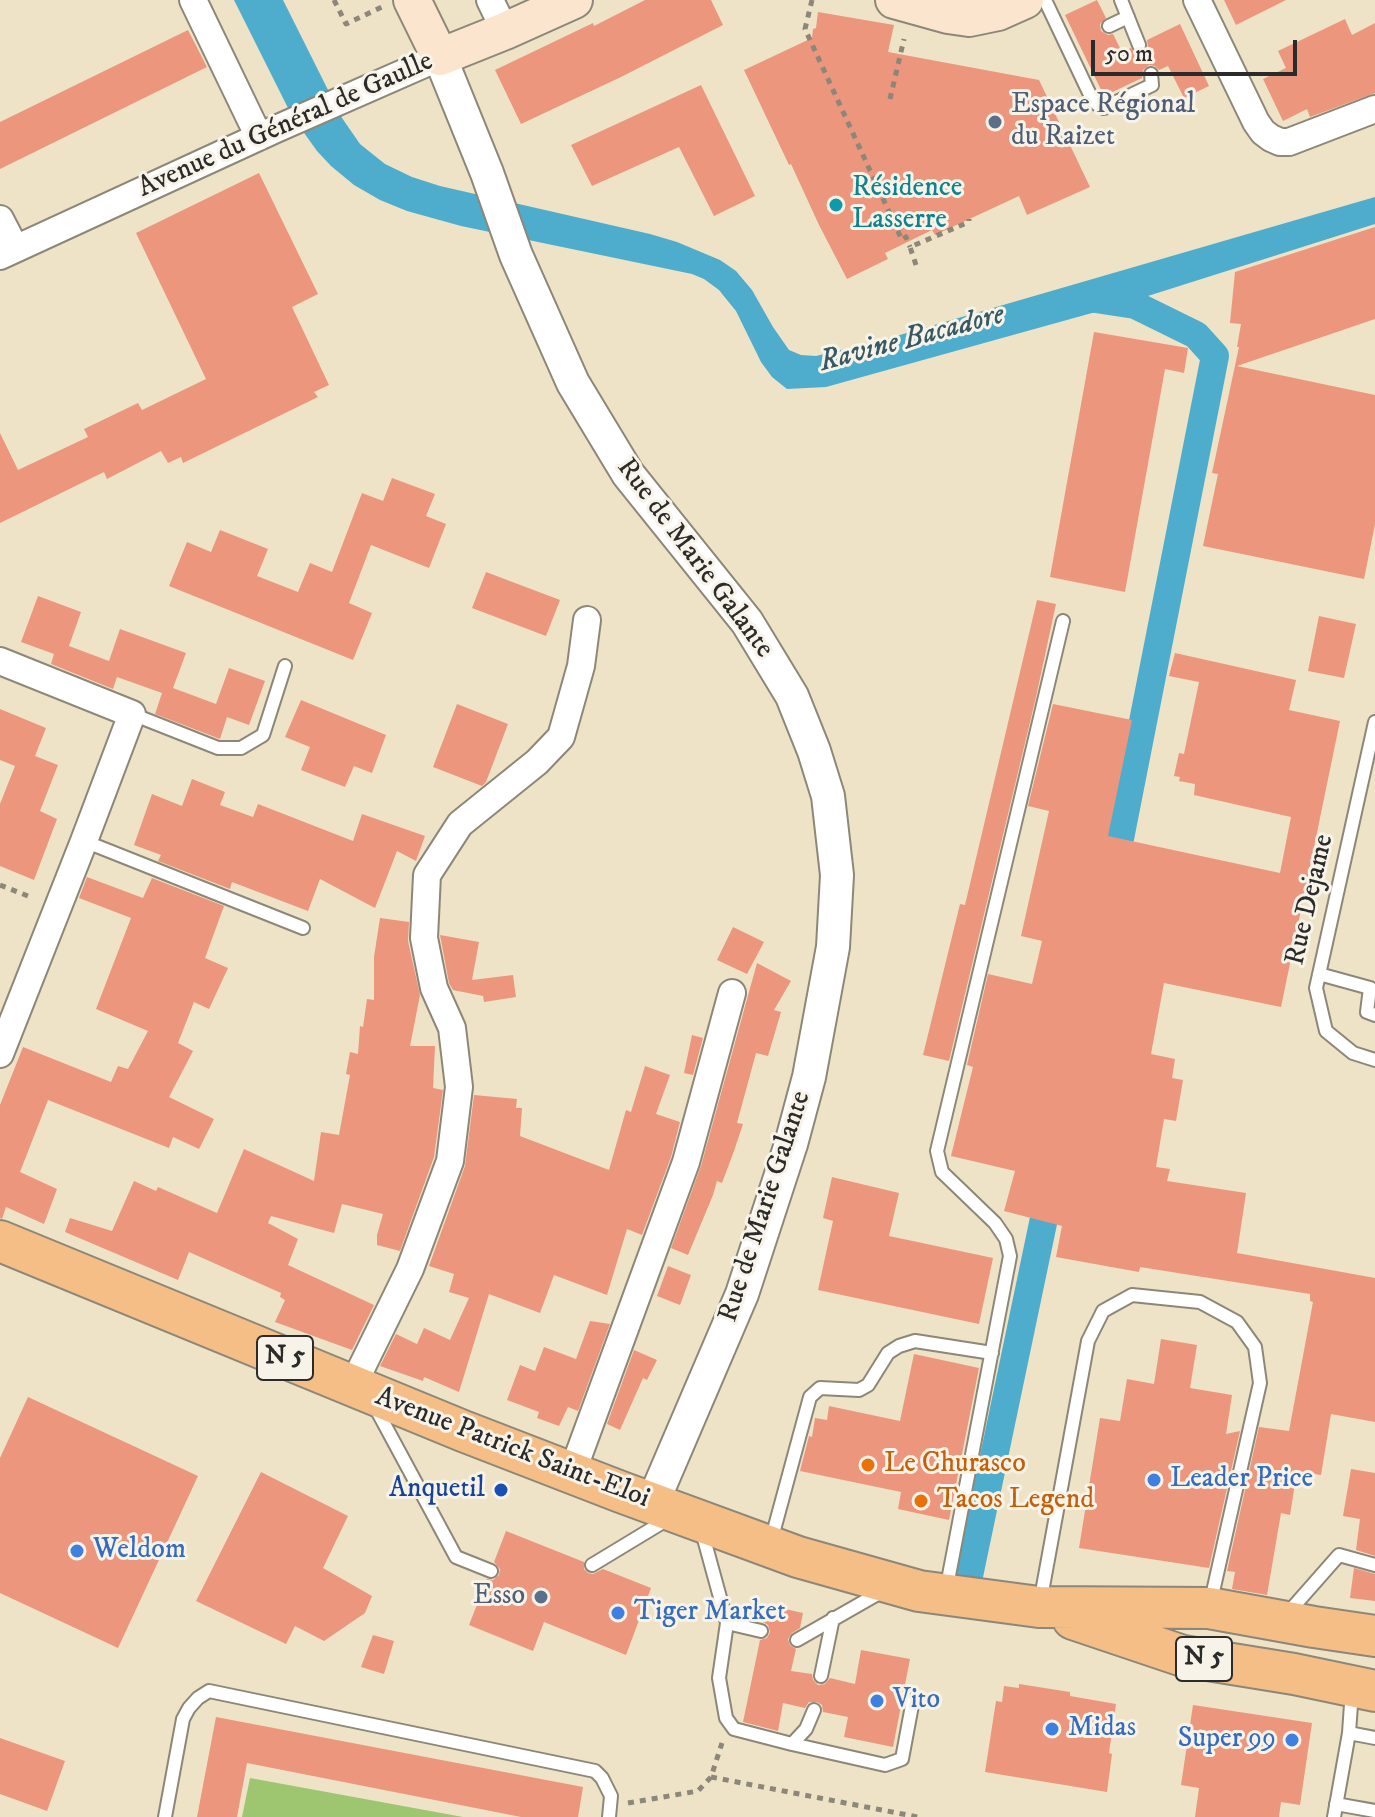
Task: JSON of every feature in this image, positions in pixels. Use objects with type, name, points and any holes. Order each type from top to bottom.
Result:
[{"type":"main road","name":"Rue de Marie Galante","points":[[412,0],[440,57]]},
{"type":"main road","name":"Avenue du Général de Gaulle","points":[[440,57],[497,15],[574,0]]},
{"type":"main road","points":[[903,11],[969,18],[998,12],[1025,0]]},
{"type":"main road","name":"Avenue Patrick Saint-Eloi","points":[[0,1241],[676,1513],[770,1548],[894,1584],[919,1591],[1039,1607],[1209,1608],[1375,1636]]},
{"type":"main road","name":"Avenue Patrick Saint-Eloi","points":[[1039,1607],[1183,1656],[1364,1688]]},
{"type":"street","points":[[193,0],[268,133]]},
{"type":"street","points":[[1197,0],[1256,122],[1271,138],[1289,142],[1375,109]]},
{"type":"street","name":"Avenue du Général de Gaulle","points":[[8,252],[440,57]]},
{"type":"street","name":"Rue de Marie Galante","points":[[440,57],[516,255],[573,383],[628,474],[747,622],[792,696],[828,796],[837,875],[833,947],[809,1077],[676,1513]]},
{"type":"street","points":[[0,219],[8,252]]},
{"type":"street","points":[[360,1388],[410,1269],[450,1161],[459,1087],[452,1028],[434,988],[424,938],[427,875],[460,824],[537,762],[561,737],[581,666],[587,620]]},
{"type":"street","points":[[0,661],[132,714],[0,1054]]},
{"type":"street","points":[[572,1473],[686,1162],[732,993]]},
{"type":"lane","points":[[1045,0],[1072,43],[1093,101],[1104,108],[1152,85],[1151,74]]},
{"type":"lane","points":[[1121,0],[1139,45]]},
{"type":"lane","points":[[1109,26],[1128,17]]},
{"type":"lane","points":[[945,1594],[1010,1256],[1006,1239],[995,1223],[942,1172],[937,1151],[1063,621]]},
{"type":"lane","points":[[132,714],[218,748],[241,748],[263,735],[285,666]]},
{"type":"lane","name":"Rue Dejame","points":[[1375,722],[1316,988],[1326,1031],[1353,1053],[1375,1060]]},
{"type":"lane","points":[[84,841],[303,928]]},
{"type":"lane","points":[[1319,974],[1370,988],[1367,1012],[1375,1015]]},
{"type":"lane","points":[[1039,1607],[1088,1341],[1103,1311],[1132,1295],[1200,1302],[1237,1322],[1255,1347],[1260,1383],[1209,1608]]},
{"type":"lane","points":[[770,1548],[810,1397],[820,1388],[859,1390],[868,1385],[888,1353],[915,1341],[992,1353]]},
{"type":"lane","points":[[360,1388],[456,1557],[491,1571]]},
{"type":"lane","points":[[592,1565],[676,1513],[727,1623],[719,1678],[726,1718],[734,1729],[885,1765],[902,1759],[913,1700]]},
{"type":"lane","points":[[1278,1621],[1339,1555],[1375,1565]]},
{"type":"lane","points":[[797,1640],[894,1584]]},
{"type":"lane","points":[[821,1676],[833,1618]]},
{"type":"lane","points":[[727,1623],[761,1631]]},
{"type":"lane","points":[[1364,1688],[1349,1733],[1335,1811],[1375,1811]]},
{"type":"lane","points":[[165,1817],[183,1719],[198,1698],[209,1691],[595,1771],[608,1787],[610,1812]]},
{"type":"lane","points":[[792,1744],[806,1729],[814,1710]]},
{"type":"lane","points":[[1349,1733],[1375,1738]]},
{"type":"path","points":[[334,0],[346,24],[396,0]]},
{"type":"path","points":[[812,0],[805,29],[902,240],[906,237],[916,265]]},
{"type":"path","points":[[890,99],[903,11]]},
{"type":"path","points":[[910,247],[969,222],[969,219]]},
{"type":"path","points":[[0,885],[57,908]]},
{"type":"path","points":[[610,1812],[698,1791],[711,1777],[721,1749],[726,1718]]},
{"type":"path","points":[[711,1777],[918,1817]]},
{"type":"green space","points":[[250,1778],[463,1817],[242,1817]]},
{"type":"water","name":"Ravine Bacadore","points":[[234,0],[283,0],[342,118],[360,144],[385,164],[440,186],[650,234],[720,260],[736,271],[752,290],[789,350],[801,355],[816,356],[886,339],[1375,197],[1375,224],[1110,308],[826,387],[787,389],[772,377],[761,362],[736,311],[719,290],[704,279],[461,226],[407,211],[354,185],[317,151],[292,116]]},
{"type":"building","points":[[645,0],[711,0],[723,25],[521,124],[495,70]]},
{"type":"building","points":[[1097,0],[1106,18],[1100,24],[1101,31],[1113,34],[1122,52],[1131,48],[1137,54],[1143,53],[1148,47],[1147,40],[1180,24],[1209,86],[1184,98],[1168,66],[1159,70],[1149,65],[1143,70],[1142,78],[1104,96],[1065,15]]},
{"type":"building","points":[[1224,0],[1286,0],[1236,25]]},
{"type":"building","points":[[818,12],[894,25],[888,52],[1039,80],[1090,187],[1027,215],[1019,196],[935,235],[932,230],[885,253],[888,259],[847,279],[744,70],[812,38]]},
{"type":"building","points":[[1345,19],[1352,35],[1375,23],[1375,93],[1310,117],[1307,109],[1283,121],[1263,79],[1286,68],[1278,51]]},
{"type":"building","points":[[188,30],[207,67],[0,169],[0,122]]},
{"type":"building","points":[[701,85],[755,196],[714,216],[679,147],[592,186],[571,145]]},
{"type":"building","points":[[259,173],[318,294],[292,307],[329,385],[314,392],[318,397],[183,463],[181,457],[168,463],[161,451],[107,479],[104,472],[0,523],[0,433],[18,470],[88,437],[84,429],[138,403],[142,410],[206,379],[136,233]]},
{"type":"building","points":[[1375,227],[1375,319],[1237,366],[1375,395],[1375,524],[1364,579],[1203,546],[1218,474],[1212,473],[1239,347],[1241,324],[1230,323],[1235,272]]},
{"type":"building","points":[[1094,332],[1188,348],[1184,373],[1165,369],[1125,592],[1050,577]]},
{"type":"building","points":[[392,478],[435,494],[426,516],[446,524],[429,568],[371,545],[349,603],[372,613],[353,660],[169,586],[187,542],[211,552],[220,530],[268,549],[257,576],[298,592],[310,563],[332,572],[362,493],[383,501]]},
{"type":"building","points":[[486,572],[560,600],[546,636],[472,608]]},
{"type":"building","points":[[38,596],[81,612],[69,646],[109,661],[120,629],[186,653],[173,688],[216,704],[229,668],[265,681],[249,725],[227,717],[220,739],[155,714],[162,693],[117,677],[113,689],[51,664],[54,654],[21,642]]},
{"type":"building","points":[[1037,600],[1056,604],[949,1061],[923,1055],[960,904],[965,905]]},
{"type":"building","points":[[1319,616],[1356,624],[1344,678],[1308,671]]},
{"type":"building","points":[[1175,653],[1296,680],[1289,710],[1340,721],[1281,1007],[1164,983],[1151,1054],[1175,1059],[1172,1078],[1183,1080],[1176,1121],[1164,1119],[1156,1167],[1170,1169],[1167,1181],[1246,1193],[1237,1253],[1375,1278],[1375,1422],[1331,1414],[1321,1475],[1297,1471],[1290,1515],[1281,1513],[1267,1595],[1232,1589],[1235,1572],[1227,1571],[1259,1427],[1289,1431],[1313,1302],[1310,1301],[1310,1294],[1140,1267],[1139,1272],[1056,1257],[1062,1226],[1004,1211],[1015,1171],[951,1156],[973,1067],[967,1065],[988,974],[1032,984],[1042,941],[1021,936],[1049,811],[1028,806],[1053,704],[1132,720],[1108,836],[1280,873],[1291,817],[1194,795],[1195,784],[1179,781],[1180,777],[1174,776],[1179,753],[1184,754],[1199,682],[1169,676]]},
{"type":"building","points":[[301,700],[386,735],[372,773],[354,766],[345,787],[301,770],[310,747],[285,737]]},
{"type":"building","points":[[457,704],[508,724],[482,786],[433,767]]},
{"type":"building","points":[[0,709],[46,728],[35,756],[58,765],[40,811],[57,819],[34,880],[0,866],[0,804],[15,766],[0,760]]},
{"type":"building","points":[[192,779],[225,792],[220,805],[253,817],[258,804],[353,841],[362,814],[425,836],[416,861],[397,851],[375,908],[320,879],[308,911],[232,882],[230,889],[158,861],[161,855],[134,845],[152,794],[182,806]]},
{"type":"building","points":[[87,877],[143,898],[152,878],[224,906],[205,958],[228,968],[209,1009],[194,1002],[178,1043],[193,1051],[169,1097],[214,1119],[199,1149],[173,1137],[169,1148],[48,1100],[20,1172],[57,1189],[44,1224],[6,1207],[2,1219],[0,1105],[23,1047],[111,1082],[118,1066],[128,1069],[148,1031],[96,1009],[131,918],[79,898]]},
{"type":"building","points":[[380,918],[409,922],[408,941],[420,995],[410,1046],[435,1046],[433,1088],[443,1090],[434,1157],[400,1251],[377,1245],[383,1214],[342,1204],[334,1233],[271,1216],[268,1223],[298,1239],[288,1265],[374,1305],[352,1350],[275,1322],[285,1300],[280,1297],[281,1293],[189,1252],[178,1280],[65,1232],[70,1218],[112,1231],[134,1181],[156,1191],[158,1187],[217,1213],[244,1149],[314,1181],[321,1132],[339,1135],[350,1075],[346,1074],[350,1052],[358,1054],[360,1026],[363,1027],[367,999],[374,1000],[374,957]]},
{"type":"building","points":[[733,927],[764,942],[747,974],[717,960]]},
{"type":"building","points":[[440,935],[479,942],[472,980],[513,975],[516,997],[484,1002],[483,996],[453,990]]},
{"type":"building","points":[[757,963],[791,981],[774,1010],[781,1012],[768,1056],[756,1053],[737,1123],[743,1124],[734,1151],[722,1183],[717,1181],[688,1255],[671,1248],[701,1166]]},
{"type":"building","points":[[692,1035],[703,1038],[693,1075],[684,1073]]},
{"type":"building","points":[[645,1066],[670,1075],[656,1114],[680,1122],[671,1157],[642,1235],[627,1229],[607,1295],[554,1275],[540,1313],[489,1294],[459,1392],[424,1377],[423,1381],[380,1366],[396,1334],[417,1344],[424,1328],[450,1340],[469,1298],[449,1292],[454,1274],[429,1266],[465,1166],[474,1095],[517,1099],[516,1108],[522,1108],[520,1136],[609,1170],[626,1110],[631,1112]]},
{"type":"building","points":[[832,1177],[899,1193],[889,1236],[993,1258],[979,1324],[818,1290],[833,1221],[823,1218]]},
{"type":"building","points":[[668,1266],[691,1275],[680,1305],[657,1296]]},
{"type":"building","points":[[590,1321],[610,1324],[578,1411],[568,1407],[559,1426],[537,1418],[539,1412],[507,1400],[520,1365],[535,1371],[544,1347],[576,1359]]},
{"type":"building","name":"Leader Price","points":[[1161,1339],[1197,1345],[1190,1388],[1232,1395],[1226,1434],[1240,1431],[1209,1568],[1079,1548],[1100,1418],[1120,1421],[1127,1379],[1154,1384]]},
{"type":"building","points":[[634,1350],[657,1360],[647,1380],[643,1378],[620,1430],[607,1424]]},
{"type":"building","points":[[914,1354],[979,1368],[949,1520],[898,1509],[901,1492],[800,1471],[815,1418],[827,1420],[829,1406],[900,1421]]},
{"type":"building","name":"Weldom","points":[[28,1397],[198,1476],[118,1648],[0,1593],[0,1458]]},
{"type":"building","points":[[1351,1469],[1375,1473],[1375,1556],[1356,1550],[1360,1519],[1343,1516]]},
{"type":"building","points":[[261,1472],[348,1516],[323,1568],[372,1596],[365,1613],[324,1641],[295,1626],[286,1644],[196,1601]]},
{"type":"building","name":"Esso","points":[[506,1531],[584,1562],[588,1573],[603,1569],[651,1588],[626,1655],[544,1622],[533,1651],[469,1625],[487,1579],[493,1580],[499,1575],[500,1569],[494,1562]]},
{"type":"building","points":[[1354,1568],[1375,1574],[1375,1601],[1350,1598]]},
{"type":"building","points":[[767,1605],[803,1613],[800,1628],[788,1639],[796,1649],[791,1671],[812,1674],[818,1685],[825,1684],[830,1678],[855,1684],[861,1650],[910,1659],[893,1747],[844,1737],[848,1717],[823,1712],[822,1705],[817,1702],[809,1702],[805,1708],[783,1703],[778,1731],[743,1722],[760,1640],[767,1638],[770,1632],[763,1622]]},
{"type":"building","points":[[373,1635],[394,1641],[384,1674],[361,1667]]},
{"type":"building","name":"Midas","points":[[1019,1684],[1070,1692],[1070,1696],[1116,1704],[1107,1792],[985,1772],[996,1701],[1002,1702],[1004,1686],[1019,1688]]},
{"type":"building","points":[[1193,1705],[1312,1723],[1300,1805],[1281,1802],[1279,1817],[1195,1817],[1199,1788],[1181,1785]]},
{"type":"building","points":[[216,1717],[583,1787],[578,1817],[521,1817],[247,1763],[237,1817],[197,1817]]},
{"type":"building","points":[[0,1738],[65,1761],[47,1811],[0,1794]]},
{"type":"waterway","points":[[1089,298],[1135,305],[1196,335],[1215,356],[1113,874]]},
{"type":"waterway","points":[[969,1576],[1051,1185]]},
{"type":"place","name":"Espace Régional du Raizet","points":[[995,122]]},
{"type":"place","name":"Résidence Lasserre","points":[[836,205]]},
{"type":"place","name":"Le Churasco","points":[[868,1465]]},
{"type":"place","name":"Leader Price","points":[[1154,1480]]},
{"type":"place","name":"Anquetil","points":[[501,1490]]},
{"type":"place","name":"Tacos Legend","points":[[921,1501]]},
{"type":"place","name":"Weldom","points":[[77,1551]]},
{"type":"place","name":"Esso","points":[[541,1597]]},
{"type":"place","name":"Tiger Market","points":[[618,1613]]},
{"type":"place","name":"Vito","points":[[877,1701]]},
{"type":"place","name":"Midas","points":[[1052,1729]]},
{"type":"place","name":"Super 99","points":[[1292,1740]]}]
